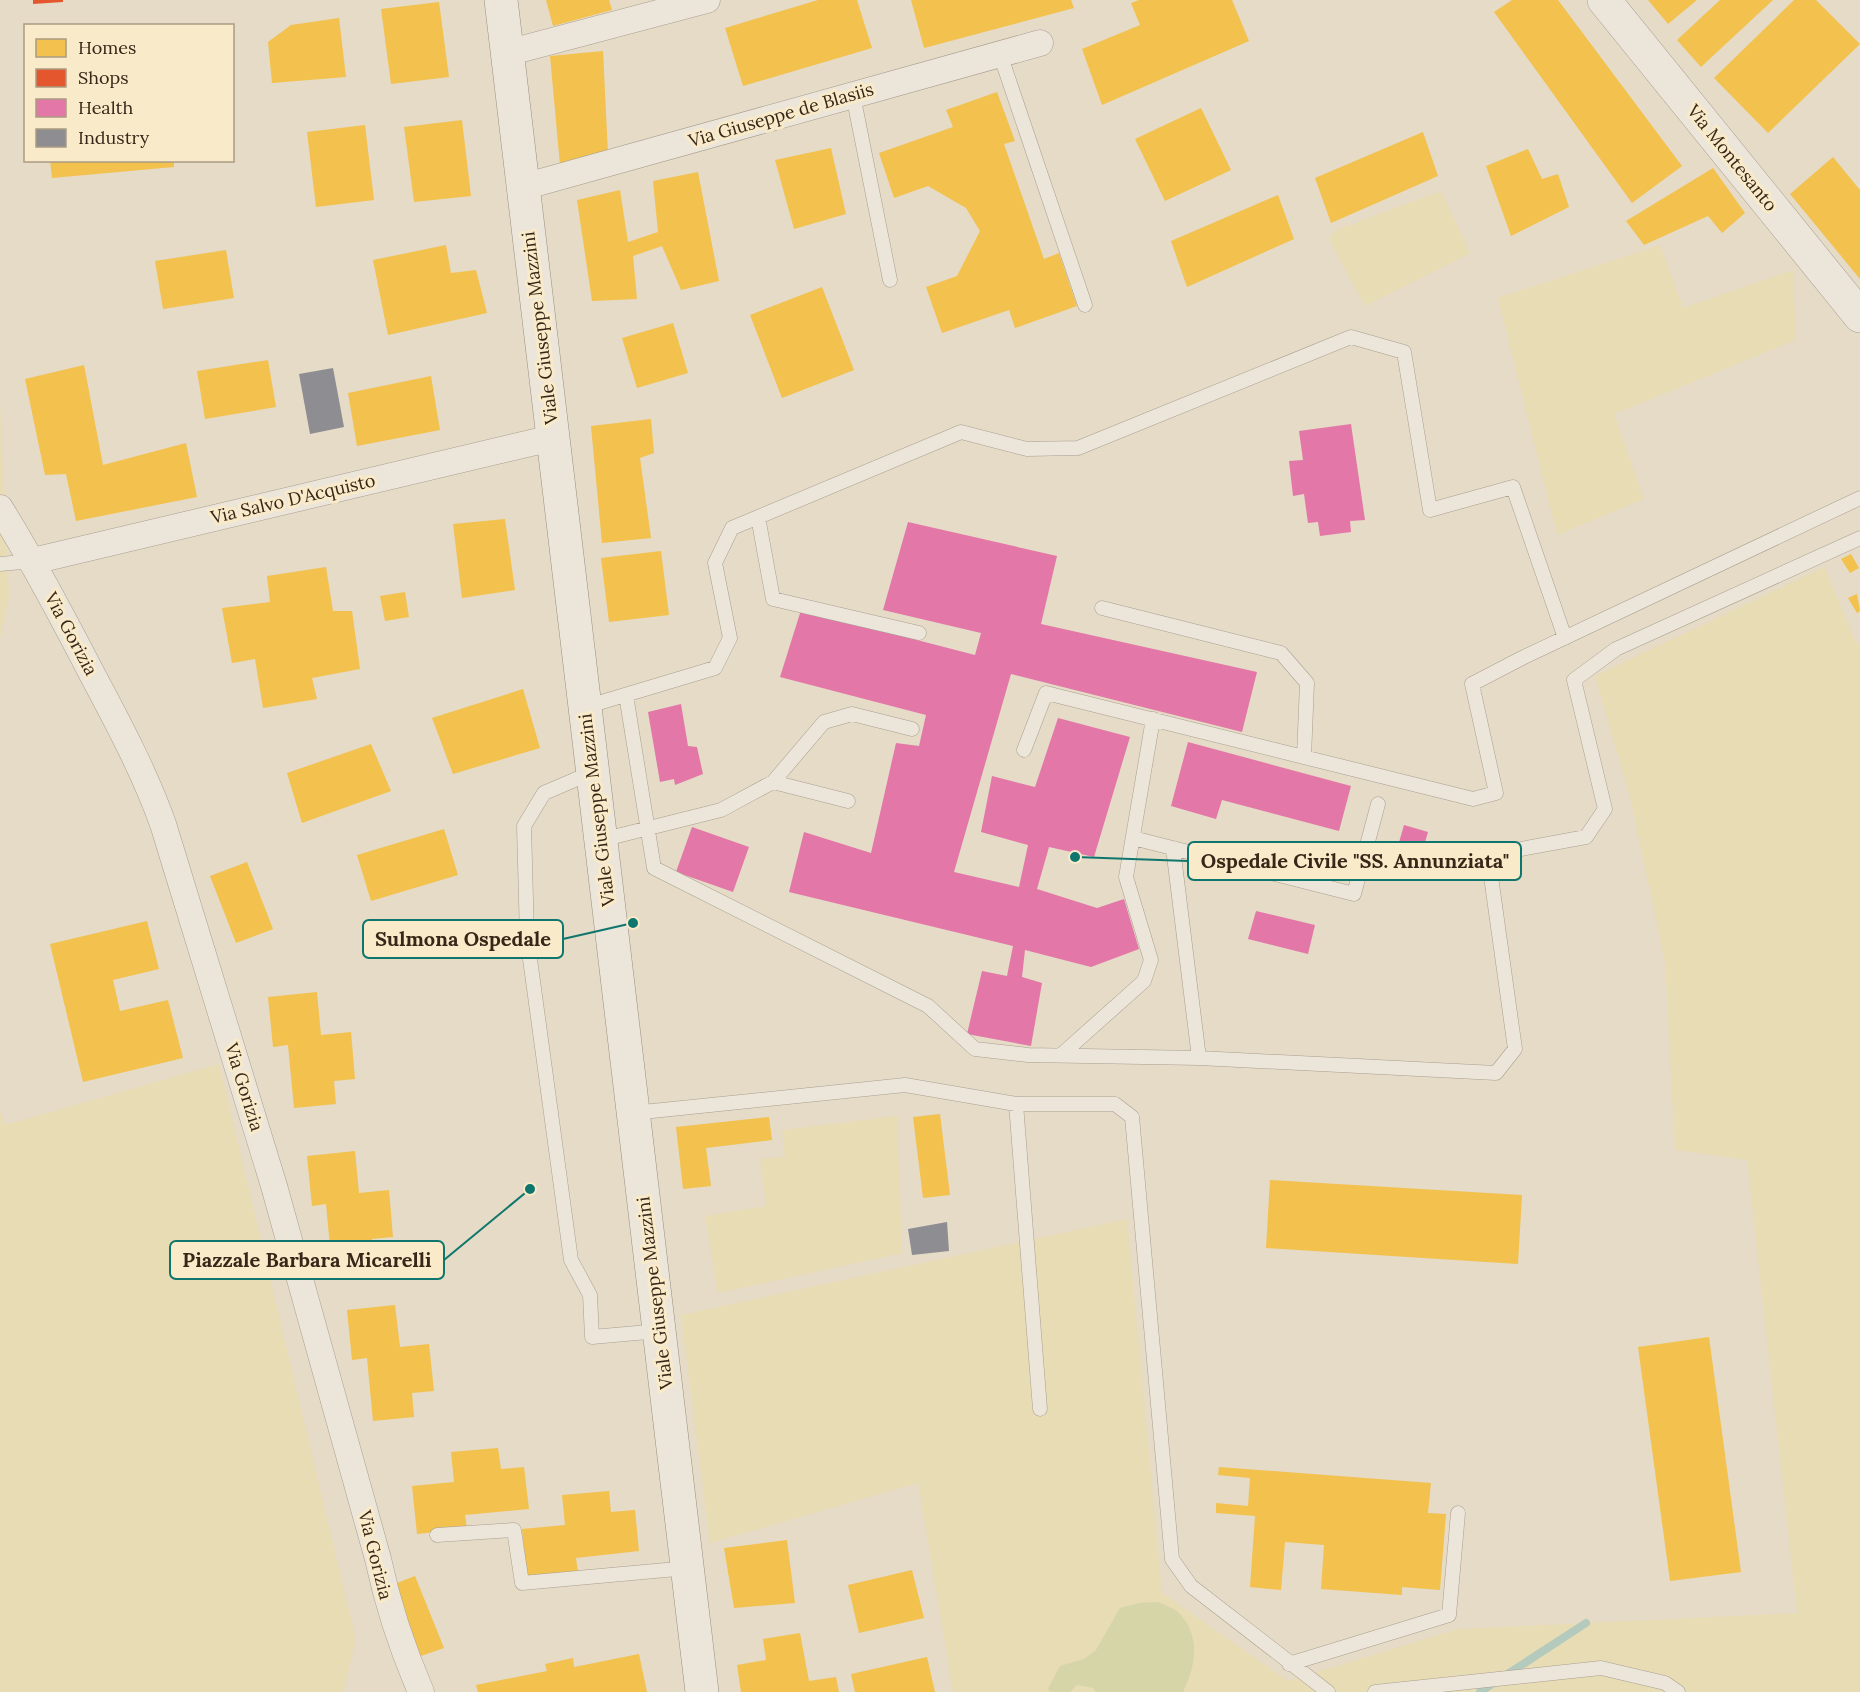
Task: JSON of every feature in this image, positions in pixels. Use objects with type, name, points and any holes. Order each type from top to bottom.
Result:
[{"type":"main road","name":"Viale Giuseppe Mazzini","points":[[501,0],[702,1692]]},
{"type":"main road","name":"Via Montesanto","points":[[1604,0],[1860,316]]},
{"type":"street","points":[[507,53],[707,0]]},
{"type":"street","name":"Via Giuseppe de Blasiis","points":[[523,187],[1040,44]]},
{"type":"street","name":"Via Salvo D'Acquisto","points":[[33,561],[552,438]]},
{"type":"street","name":"Via Gorizia","points":[[0,508],[33,561],[122,730],[152,794],[163,824],[274,1186],[378,1559],[391,1615],[421,1692]]},
{"type":"lane","points":[[1000,54],[1085,305]]},
{"type":"lane","points":[[853,95],[890,280]]},
{"type":"lane","points":[[585,707],[715,668],[730,638],[715,563],[732,528],[961,432],[1027,449],[1078,448],[1351,337],[1404,352],[1430,510],[1513,487],[1565,638]]},
{"type":"lane","points":[[1024,750],[1046,693],[1473,799],[1496,793],[1473,684],[1860,498]]},
{"type":"lane","points":[[758,517],[773,599],[919,633]]},
{"type":"lane","points":[[626,695],[654,868],[928,1006],[975,1048],[1061,1055],[1199,1058],[1496,1073],[1515,1048],[1488,855],[1586,837],[1605,809],[1574,680],[1616,649],[1860,538]]},
{"type":"lane","points":[[0,564],[33,561]]},
{"type":"lane","points":[[1102,608],[1281,653],[1307,683],[1304,757]]},
{"type":"lane","points":[[601,840],[721,810],[773,782],[824,722],[852,714],[912,729]]},
{"type":"lane","points":[[1061,1055],[1144,981],[1152,960],[1126,878],[1153,719]]},
{"type":"lane","points":[[593,772],[544,793],[524,826],[527,937],[571,1260],[590,1295],[592,1337],[659,1331]]},
{"type":"lane","points":[[773,782],[848,801]]},
{"type":"lane","points":[[1132,838],[1353,894],[1378,804]]},
{"type":"lane","points":[[1173,848],[1199,1058]]},
{"type":"lane","points":[[633,1113],[905,1085],[1016,1104],[1115,1104],[1132,1117],[1172,1559],[1191,1586],[1288,1664],[1328,1692]]},
{"type":"lane","points":[[1016,1104],[1040,1408]]},
{"type":"lane","points":[[1288,1664],[1449,1615],[1458,1513]]},
{"type":"lane","points":[[437,1535],[514,1530],[522,1584],[687,1568]]},
{"type":"lane","points":[[1375,1692],[1601,1668],[1665,1683],[1678,1692]]},
{"type":"shaded area","points":[[1441,191],[1470,253],[1365,306],[1329,239],[1336,230]]},
{"type":"shaded area","points":[[1660,245],[1683,308],[1793,270],[1796,340],[1614,414],[1644,499],[1557,535],[1498,298]]},
{"type":"shaded area","points":[[0,402],[9,596],[0,637]]},
{"type":"shaded area","points":[[1824,567],[1856,643],[1860,642],[1860,1692],[953,1692],[918,1483],[710,1543],[681,1315],[1127,1219],[1162,1593],[1288,1681],[1458,1629],[1797,1613],[1747,1160],[1675,1150],[1665,963],[1631,800],[1595,676]]},
{"type":"shaded area","points":[[219,1064],[356,1640],[343,1692],[0,1692],[0,1110],[5,1125]]},
{"type":"shaded area","points":[[897,1116],[902,1253],[718,1293],[705,1216],[766,1206],[760,1159],[785,1157],[782,1130]]},
{"type":"green space","points":[[1158,1602],[1179,1613],[1191,1631],[1193,1662],[1183,1692],[1096,1692],[1093,1688],[1077,1685],[1070,1692],[1050,1692],[1048,1689],[1060,1666],[1084,1659],[1096,1650],[1120,1608],[1139,1603]]},
{"type":"building: Homes","points":[[546,0],[609,0],[612,10],[553,26]]},
{"type":"building: Homes","points":[[818,0],[857,0],[872,48],[743,86],[725,28]]},
{"type":"building: Homes","points":[[911,0],[1071,0],[1074,8],[924,48]]},
{"type":"building: Homes","points":[[1139,0],[1232,0],[1249,41],[1102,105],[1082,49],[1140,25],[1131,3]]},
{"type":"building: Homes","points":[[1512,0],[1558,0],[1682,166],[1632,203],[1494,12]]},
{"type":"building: Homes","points":[[1648,0],[1697,0],[1668,24]]},
{"type":"building: Homes","points":[[1720,0],[1773,0],[1701,67],[1677,40]]},
{"type":"building: Homes","points":[[1794,0],[1816,0],[1860,44],[1768,133],[1714,78]]},
{"type":"building: Homes","points":[[439,2],[449,77],[391,84],[381,9]]},
{"type":"building: Homes","points":[[339,18],[346,77],[272,83],[268,42],[291,25]]},
{"type":"building: Homes","points":[[603,51],[608,154],[560,165],[550,56]]},
{"type":"building: Homes","points":[[997,92],[1015,141],[1004,144],[1044,259],[1059,253],[1077,306],[1015,328],[1009,310],[942,333],[926,287],[957,276],[980,231],[966,208],[928,186],[894,198],[879,153],[953,127],[946,110]]},
{"type":"building: Homes","points":[[1201,108],[1231,170],[1165,201],[1135,139]]},
{"type":"building: Homes","points":[[462,120],[471,196],[414,202],[404,127]]},
{"type":"building: Homes","points":[[365,125],[374,200],[316,207],[307,132]]},
{"type":"building: Homes","points":[[1423,132],[1438,176],[1331,223],[1315,178]]},
{"type":"building: Homes","points":[[831,148],[846,214],[794,229],[775,160]]},
{"type":"building: Homes","points":[[1528,149],[1542,179],[1558,174],[1569,207],[1511,236],[1486,166]]},
{"type":"building: Homes","points":[[1833,157],[1860,190],[1860,279],[1790,194]]},
{"type":"building: Homes","points":[[50,162],[174,162],[174,167],[52,178]]},
{"type":"building: Homes","points":[[1713,168],[1745,213],[1722,233],[1708,216],[1644,245],[1626,221]]},
{"type":"building: Homes","points":[[698,172],[719,281],[681,290],[662,246],[633,256],[637,299],[592,301],[577,200],[620,190],[628,242],[658,232],[653,181]]},
{"type":"building: Homes","points":[[1278,195],[1294,239],[1187,287],[1171,241]]},
{"type":"building: Homes","points":[[446,245],[451,273],[476,270],[487,313],[388,335],[373,260]]},
{"type":"building: Homes","points":[[226,250],[234,298],[163,309],[155,261]]},
{"type":"building: Homes","points":[[822,287],[854,370],[782,398],[750,315]]},
{"type":"building: Homes","points":[[673,323],[688,373],[637,388],[622,338]]},
{"type":"building: Homes","points":[[268,360],[276,407],[205,419],[197,371]]},
{"type":"building: Homes","points":[[84,365],[103,465],[186,443],[197,497],[76,521],[66,474],[45,475],[25,379]]},
{"type":"building: Homes","points":[[431,376],[440,430],[357,446],[348,393]]},
{"type":"building: Homes","points":[[651,419],[654,453],[640,458],[651,538],[602,543],[591,426]]},
{"type":"building: Homes","points":[[505,519],[515,590],[462,598],[453,524]]},
{"type":"building: Homes","points":[[661,551],[669,615],[609,622],[601,558]]},
{"type":"building: Homes","points":[[1851,554],[1859,568],[1850,573],[1841,559]]},
{"type":"building: Homes","points":[[326,567],[333,611],[352,611],[360,669],[312,678],[317,699],[263,708],[255,659],[232,663],[222,608],[270,602],[267,576]]},
{"type":"building: Homes","points":[[405,592],[409,617],[385,621],[380,596]]},
{"type":"building: Homes","points":[[1857,594],[1860,611],[1857,613],[1848,598]]},
{"type":"building: Homes","points":[[523,689],[540,748],[453,774],[432,718]]},
{"type":"building: Homes","points":[[371,744],[391,791],[302,823],[287,773]]},
{"type":"building: Homes","points":[[444,829],[458,875],[371,901],[357,855]]},
{"type":"building: Homes","points":[[247,862],[273,929],[236,943],[210,876]]},
{"type":"building: Homes","points":[[147,921],[159,969],[113,980],[120,1011],[168,1000],[183,1058],[83,1082],[50,944]]},
{"type":"building: Homes","points":[[317,992],[321,1035],[351,1032],[355,1079],[334,1081],[336,1104],[294,1108],[288,1045],[273,1047],[268,997]]},
{"type":"building: Homes","points":[[940,1114],[950,1195],[923,1198],[913,1117]]},
{"type":"building: Homes","points":[[769,1117],[772,1140],[706,1148],[711,1186],[683,1189],[676,1127]]},
{"type":"building: Homes","points":[[355,1151],[359,1193],[389,1190],[393,1237],[372,1239],[374,1263],[332,1267],[326,1204],[312,1206],[307,1156]]},
{"type":"building: Homes","points":[[1270,1180],[1522,1195],[1518,1264],[1266,1248]]},
{"type":"building: Homes","points":[[395,1305],[400,1347],[429,1344],[434,1391],[412,1393],[414,1417],[373,1421],[367,1358],[352,1360],[347,1310]]},
{"type":"building: Homes","points":[[1709,1337],[1741,1572],[1670,1581],[1638,1347]]},
{"type":"building: Homes","points":[[498,1448],[501,1469],[524,1467],[529,1509],[465,1515],[467,1529],[417,1534],[412,1486],[454,1482],[451,1452]]},
{"type":"building: Homes","points":[[1219,1467],[1431,1483],[1428,1513],[1446,1514],[1440,1590],[1402,1587],[1402,1595],[1321,1589],[1324,1545],[1285,1542],[1281,1590],[1250,1587],[1255,1516],[1216,1513],[1216,1503],[1248,1506],[1250,1478],[1218,1475]]},
{"type":"building: Homes","points":[[609,1491],[611,1512],[635,1510],[639,1551],[576,1558],[578,1572],[527,1577],[522,1529],[565,1525],[562,1495]]},
{"type":"building: Homes","points":[[787,1540],[795,1603],[734,1608],[724,1548]]},
{"type":"building: Homes","points":[[912,1570],[924,1618],[859,1633],[848,1585]]},
{"type":"building: Homes","points":[[415,1576],[444,1648],[421,1656],[392,1585]]},
{"type":"building: Homes","points":[[800,1633],[809,1681],[836,1677],[839,1692],[741,1692],[737,1665],[766,1660],[763,1639]]},
{"type":"building: Homes","points":[[639,1654],[647,1692],[478,1692],[476,1685],[547,1671],[545,1664],[573,1658],[574,1667]]},
{"type":"building: Homes","points":[[927,1657],[935,1692],[855,1692],[851,1674]]},
{"type":"building: Shops","points":[[33,0],[63,0],[63,2],[33,4]]},
{"type":"building: Health","points":[[1351,424],[1365,520],[1350,521],[1351,532],[1320,536],[1318,522],[1308,523],[1304,494],[1293,496],[1289,461],[1303,460],[1299,431]]},
{"type":"building: Health","points":[[908,522],[1057,556],[1041,624],[1257,672],[1242,732],[1011,674],[954,872],[1019,887],[1028,845],[981,832],[992,776],[1035,787],[1058,718],[1130,737],[1094,857],[1049,847],[1037,889],[1097,908],[1124,899],[1139,949],[1091,967],[1025,950],[1022,977],[1042,983],[1031,1046],[967,1034],[982,971],[1007,976],[1013,946],[789,892],[804,832],[871,853],[896,743],[919,746],[926,715],[780,677],[801,610],[975,655],[981,633],[883,610]]},
{"type":"building: Health","points":[[681,704],[688,746],[697,747],[703,774],[675,785],[674,779],[660,782],[648,712]]},
{"type":"building: Health","points":[[1188,742],[1351,786],[1339,831],[1222,800],[1216,819],[1171,806]]},
{"type":"building: Health","points":[[1404,825],[1428,832],[1417,870],[1393,863]]},
{"type":"building: Health","points":[[692,827],[749,847],[733,892],[676,872]]},
{"type":"building: Health","points":[[1256,911],[1315,925],[1308,954],[1248,939]]},
{"type":"building: Industry","points":[[333,368],[344,427],[310,434],[299,374]]},
{"type":"building: Industry","points":[[947,1222],[949,1251],[912,1255],[908,1229]]},
{"type":"waterway","points":[[1480,1692],[1586,1623]]},
{"type":"place","name":"Ospedale Civile \"SS. Annunziata\"","points":[[1075,857]]},
{"type":"place","name":"Sulmona Ospedale","points":[[633,923]]},
{"type":"place","name":"Piazzale Barbara Micarelli","points":[[530,1189]]}]
